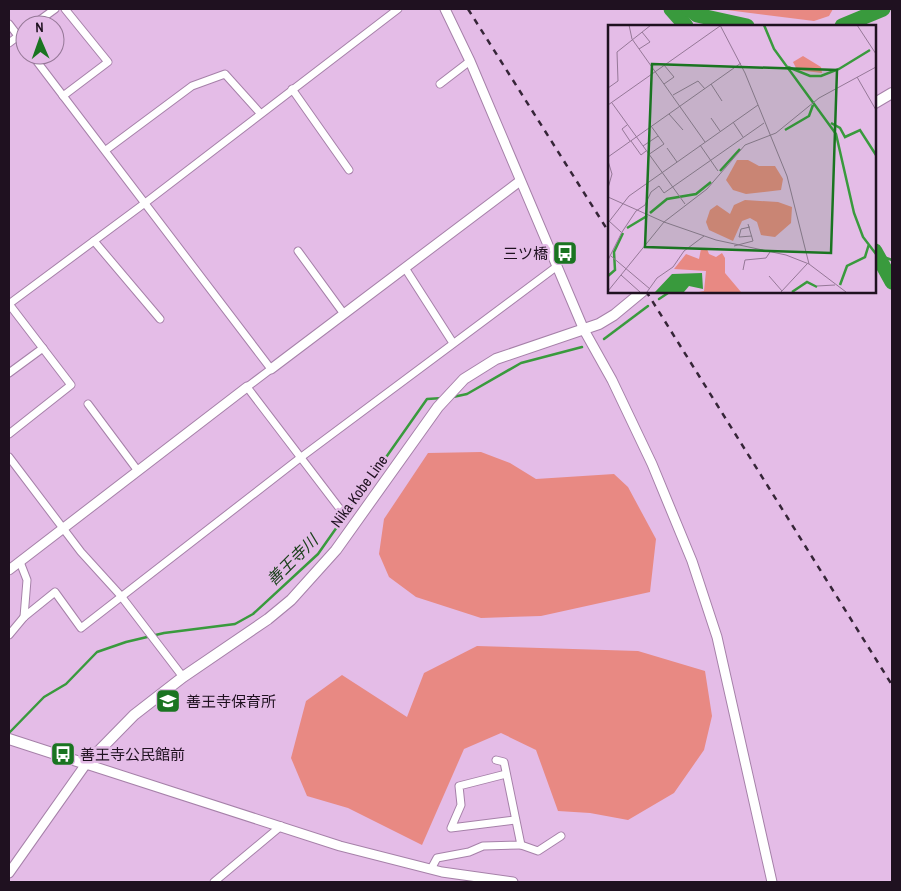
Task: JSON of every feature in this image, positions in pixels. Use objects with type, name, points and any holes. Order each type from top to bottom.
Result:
[{"type":"main road","points":[[876,102],[892,93]]},
{"type":"main road","name":"Nika Kobe Line","points":[[86,764],[134,715],[183,677],[268,619],[313,577],[336,550],[438,407],[464,379],[496,359],[584,330],[614,315],[642,292]]},
{"type":"main road","points":[[9,739],[86,764]]},
{"type":"street","points":[[62,96],[108,62],[65,9]]},
{"type":"street","points":[[9,434],[70,385],[9,304],[145,203],[398,9]]},
{"type":"street","points":[[445,9],[470,61],[584,330],[612,380],[652,464],[708,605],[772,882]]},
{"type":"street","points":[[440,84],[470,61]]},
{"type":"street","points":[[39,65],[106,150],[271,369]]},
{"type":"street","points":[[106,150],[192,86],[225,74],[260,114]]},
{"type":"street","points":[[292,89],[349,170]]},
{"type":"street","points":[[9,570],[520,180]]},
{"type":"street","points":[[94,241],[160,318]]},
{"type":"street","points":[[298,251],[344,314]]},
{"type":"street","points":[[9,635],[24,617],[55,592],[82,628],[300,458],[556,267]]},
{"type":"street","points":[[405,268],[453,343]]},
{"type":"street","points":[[9,373],[43,348]]},
{"type":"street","points":[[247,387],[340,509]]},
{"type":"street","points":[[88,404],[138,471]]},
{"type":"street","points":[[9,457],[63,529],[121,596],[183,677]]},
{"type":"street","points":[[20,562],[27,580],[24,617]]},
{"type":"street","points":[[496,760],[504,762],[521,845]]},
{"type":"street","points":[[9,873],[86,764],[340,846],[431,869],[513,882]]},
{"type":"street","points":[[506,774],[459,786],[461,805],[451,828],[516,820]]},
{"type":"street","points":[[214,882],[281,826]]},
{"type":"street","points":[[431,869],[437,858],[468,852],[483,846],[521,845],[538,851],[561,836]]},
{"type":"shaded area","points":[[719,9],[833,9],[829,16],[814,21]]},
{"type":"shaded area","points":[[481,452],[510,463],[536,479],[614,474],[628,487],[656,539],[650,592],[541,616],[481,618],[416,597],[389,577],[379,554],[384,519],[428,453]]},
{"type":"shaded area","points":[[477,646],[638,651],[705,671],[712,716],[704,750],[674,793],[628,820],[590,813],[558,811],[536,750],[501,733],[464,749],[422,845],[348,808],[307,796],[291,758],[306,701],[342,675],[407,717],[424,673]]},
{"type":"waterway","points":[[671,9],[685,25]]},
{"type":"waterway","points":[[689,9],[697,15],[742,25]]},
{"type":"waterway","points":[[844,25],[883,9]]},
{"type":"waterway","points":[[876,253],[892,282]]},
{"type":"waterway","points":[[878,255],[892,260]]},
{"type":"waterway","name":"善王寺川","points":[[659,299],[670,292]]},
{"type":"waterway","name":"善王寺川","points":[[604,339],[648,306]]},
{"type":"waterway","name":"善王寺川","points":[[453,397],[467,394],[521,363],[582,347]]},
{"type":"waterway","name":"善王寺川","points":[[9,733],[44,697],[66,684],[97,652],[126,642],[164,633],[235,624],[253,614],[318,554],[427,399],[443,398]]},
{"type":"railway","points":[[468,9],[608,231]]},
{"type":"railway","points":[[647,292],[892,685]]},
{"type":"place","name":"三ツ橋","points":[[565,253]]},
{"type":"place","name":"善王寺保育所","points":[[168,701]]},
{"type":"place","name":"善王寺公民館前","points":[[63,754]]}]
